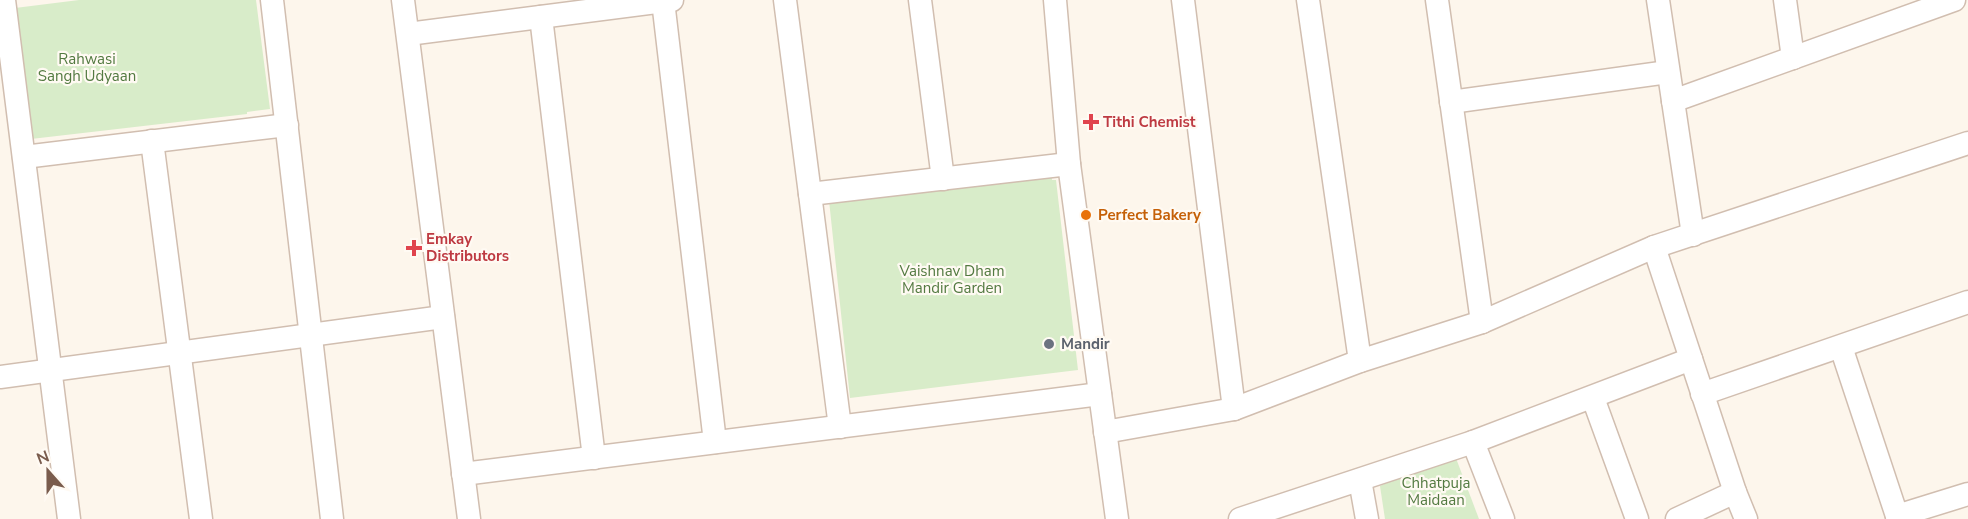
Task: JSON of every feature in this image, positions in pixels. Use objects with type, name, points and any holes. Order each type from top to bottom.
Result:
[{"type":"street","points":[[4,0],[69,519]]},
{"type":"street","points":[[272,0],[332,519]]},
{"type":"street","points":[[403,0],[469,519]]},
{"type":"street","points":[[785,0],[840,427]]},
{"type":"street","points":[[920,0],[943,179]]},
{"type":"street","points":[[1055,0],[1069,164],[1117,519]]},
{"type":"street","points":[[1183,0],[1234,409]]},
{"type":"street","points":[[1308,0],[1360,361]]},
{"type":"street","points":[[1437,0],[1482,322]]},
{"type":"street","points":[[1658,0],[1693,235]]},
{"type":"street","points":[[1785,0],[1793,58]]},
{"type":"street","points":[[1673,101],[1954,0]]},
{"type":"street","points":[[408,34],[541,16],[566,7],[668,1],[715,442]]},
{"type":"street","points":[[541,16],[594,458]]},
{"type":"street","points":[[1451,102],[1668,72]]},
{"type":"street","points":[[24,157],[287,125]]},
{"type":"street","points":[[152,141],[201,519]]},
{"type":"street","points":[[1105,432],[1234,409],[1360,361],[1482,322],[1654,247],[1968,143]]},
{"type":"street","points":[[810,194],[1069,164]]},
{"type":"street","points":[[1654,247],[1746,519]]},
{"type":"street","points":[[1702,394],[1968,302]]},
{"type":"street","points":[[0,377],[443,317]]},
{"type":"street","points":[[1841,347],[1898,518],[1968,494]]},
{"type":"street","points":[[1245,518],[1473,442],[1691,359]]},
{"type":"street","points":[[463,474],[1100,394]]},
{"type":"street","points":[[1593,398],[1637,519]]},
{"type":"street","points":[[1473,442],[1503,519]]},
{"type":"street","points":[[1360,480],[1367,519]]},
{"type":"street","points":[[1677,519],[1735,492]]},
{"type":"green space","name":"Rahwasi Sangh Udyaan","points":[[79,0],[256,0],[270,109],[247,112],[247,114],[31,139],[15,8]]},
{"type":"green space","name":"Vaishnav Dham Mandir Garden","points":[[1051,165],[1052,180],[1056,180],[1078,370],[850,398],[828,191]]},
{"type":"green space","name":"Chhatpuja Maidaan","points":[[1454,453],[1479,519],[1385,519],[1380,486]]},
{"type":"place","name":"Tithi Chemist","points":[[1091,122]]},
{"type":"place","name":"Perfect Bakery","points":[[1086,215]]},
{"type":"place","name":"Emkay Distributors","points":[[414,248]]},
{"type":"place","name":"Mandir","points":[[1049,344]]}]
